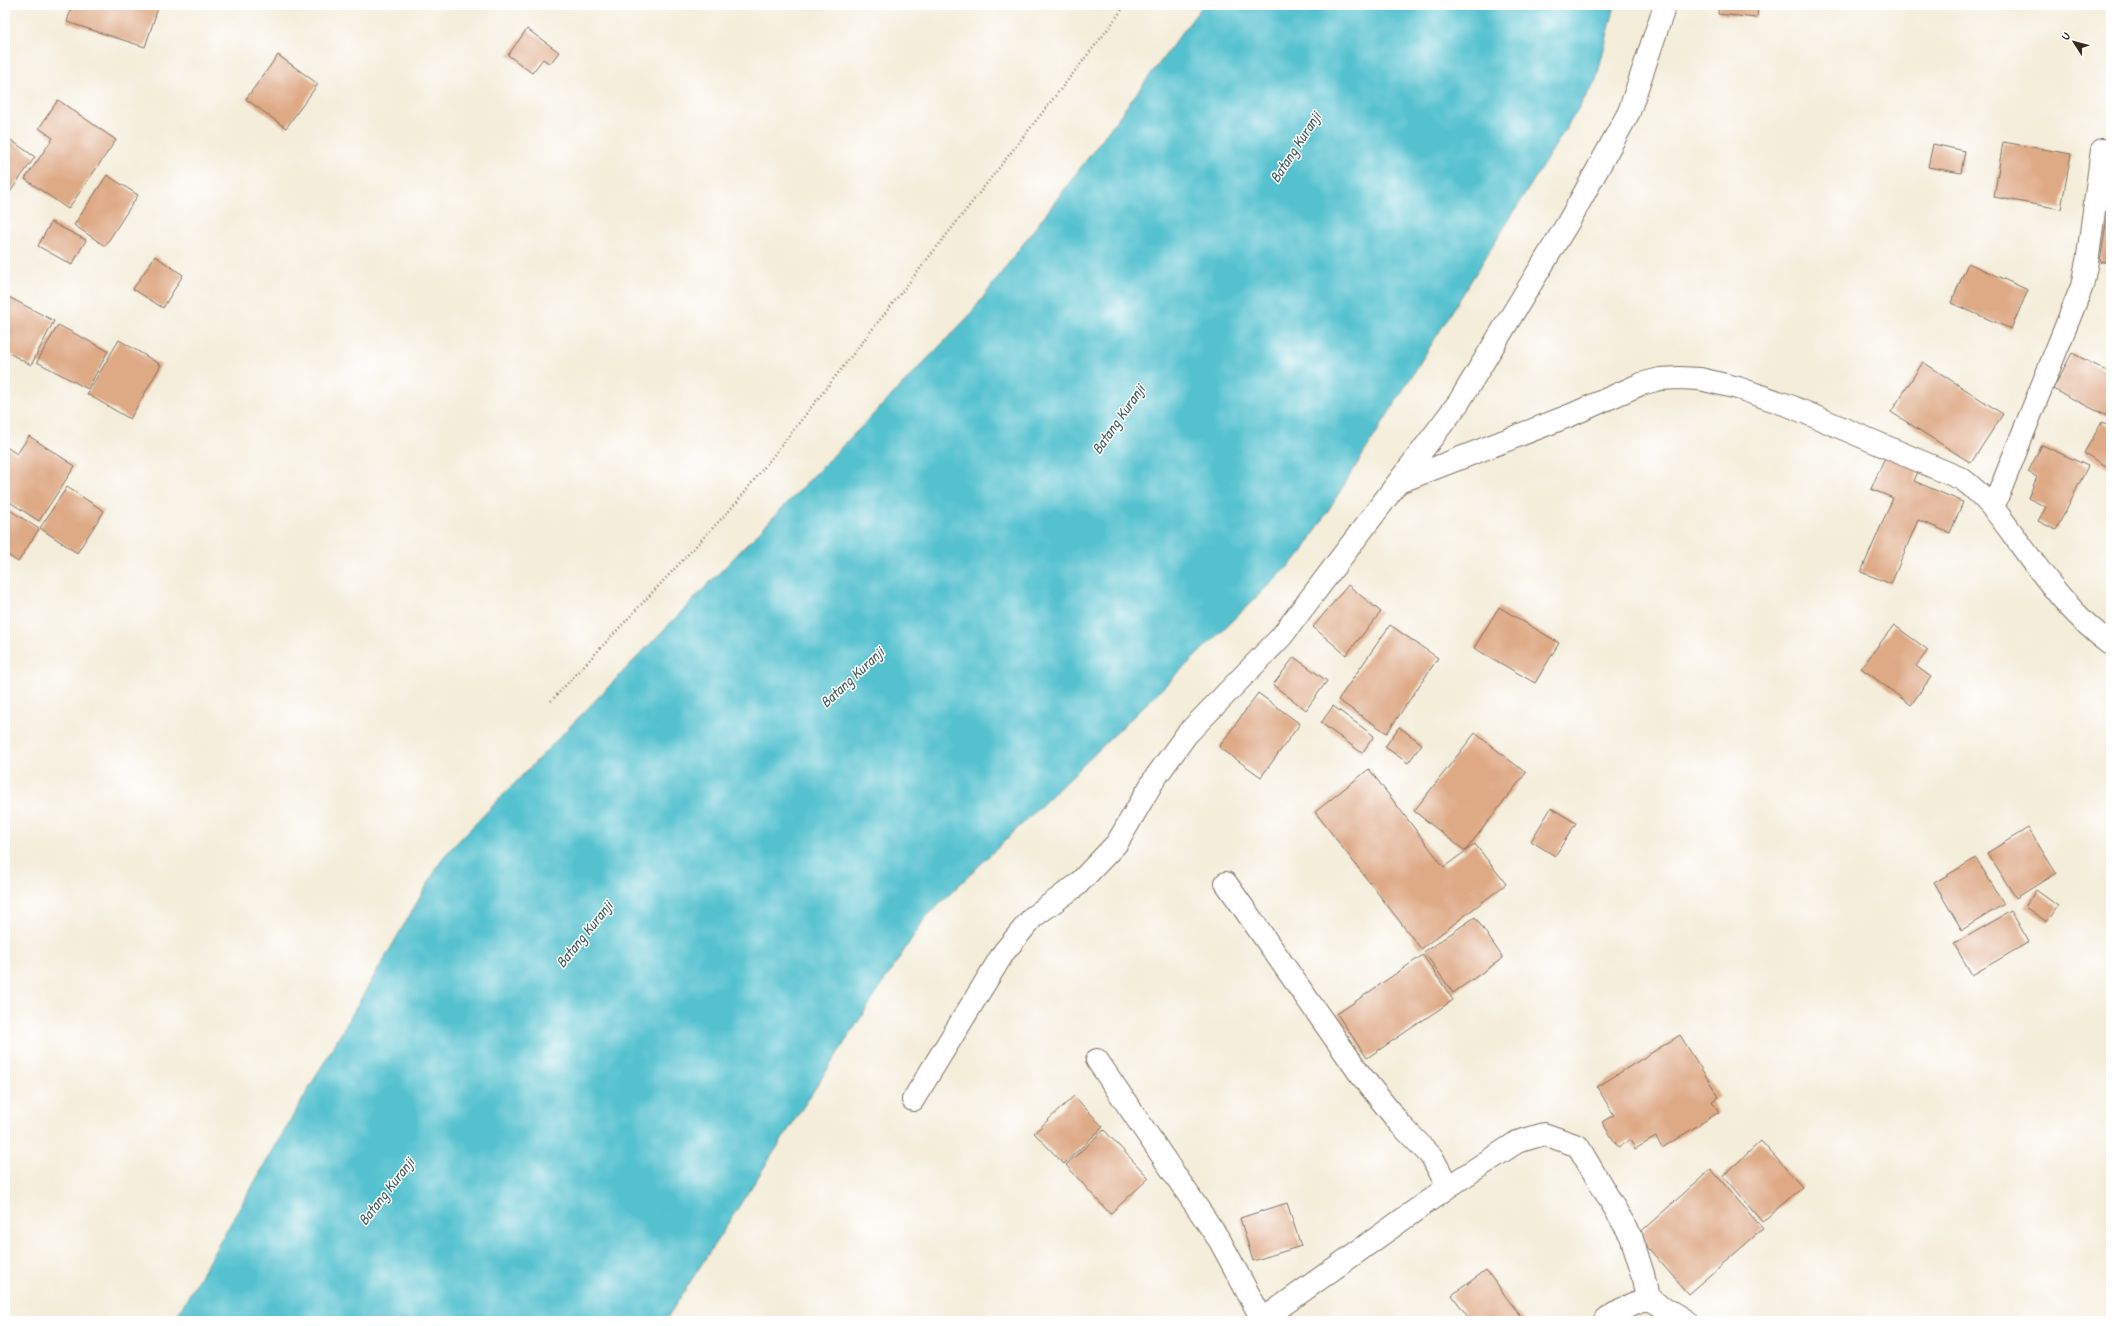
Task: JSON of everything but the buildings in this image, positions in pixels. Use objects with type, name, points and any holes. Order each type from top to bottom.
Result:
[{"type":"street","points":[[913,1100],[1004,952],[1033,917],[1077,885],[1117,843],[1154,778],[1187,734],[1281,637],[1459,402],[1569,221],[1629,112],[1665,5]]},
{"type":"street","points":[[1993,508],[2082,286],[2088,256],[2102,150]]},
{"type":"street","points":[[1397,482],[1570,415],[1641,384],[1660,379],[1700,379],[1738,388],[1790,406],[1882,444],[1962,480],[1980,492],[2047,580],[2075,613],[2094,632],[2111,644]]},
{"type":"street","points":[[1226,883],[1360,1074],[1400,1124],[1432,1157],[1448,1187]]},
{"type":"street","points":[[1096,1060],[1220,1241],[1262,1320],[1448,1187],[1517,1142],[1544,1134],[1578,1146],[1631,1236],[1643,1274],[1648,1298],[1686,1321]]},
{"type":"street","points":[[1604,1321],[1630,1305],[1648,1298]]},
{"type":"path","points":[[551,701],[737,502],[1111,25],[1125,5]]},
{"type":"water","name":"Batang Kuranji","points":[[1203,5],[1615,5],[1596,80],[1301,554],[925,918],[665,1321],[174,1321],[444,856],[969,316]]}]
